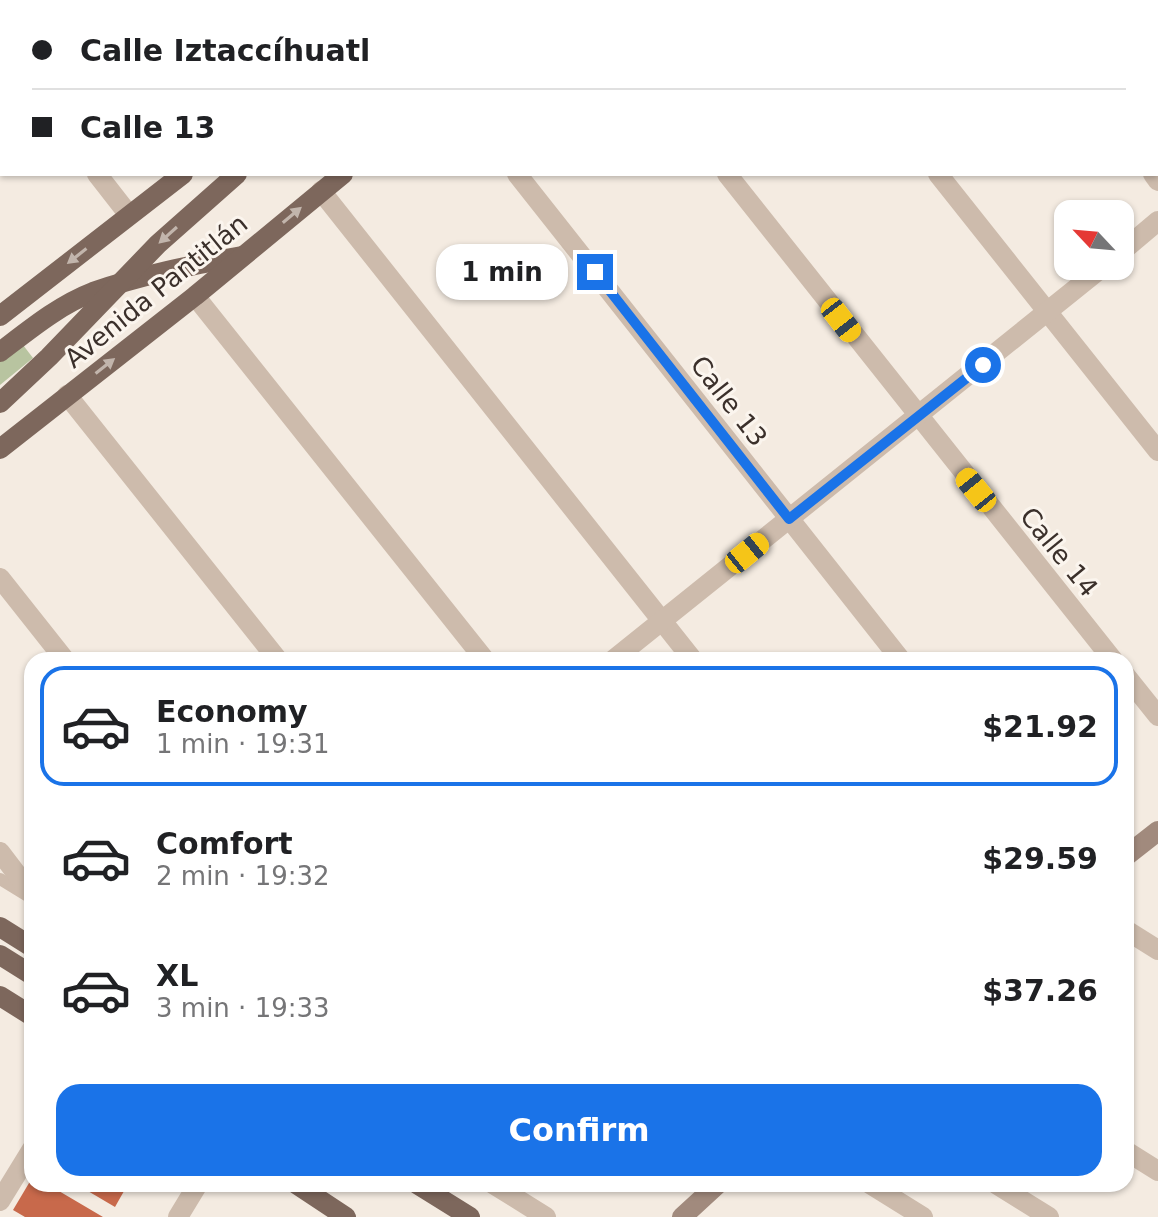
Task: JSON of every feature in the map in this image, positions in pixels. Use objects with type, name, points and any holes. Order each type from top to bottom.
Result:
[{"type":"main road","points":[[0,316],[180,176]]},
{"type":"main road","points":[[0,403],[158,244],[235,176]]},
{"type":"main road","name":"Avenida Pantitlán","points":[[0,449],[195,296],[340,176]]},
{"type":"main road","points":[[0,352],[39,322],[92,293],[190,265],[242,256]]},
{"type":"main road","points":[[0,927],[24,942]]},
{"type":"main road","points":[[0,955],[24,970]]},
{"type":"main road","points":[[0,996],[24,1011]]},
{"type":"main road","points":[[307,1192],[337,1215]]},
{"type":"main road","points":[[430,1192],[470,1217]]},
{"type":"street","points":[[99,176],[129,215]]},
{"type":"street","name":"Calle 13","points":[[519,176],[895,652]]},
{"type":"street","name":"Calle 14","points":[[729,176],[1107,652]]},
{"type":"street","points":[[940,176],[1158,451]]},
{"type":"street","points":[[321,191],[687,652]]},
{"type":"street","points":[[1134,241],[1158,221]]},
{"type":"street","points":[[623,652],[1087,280]]},
{"type":"street","points":[[195,296],[479,652]]},
{"type":"street","points":[[67,395],[272,652]]},
{"type":"street","points":[[0,578],[59,652]]},
{"type":"street","points":[[1134,686],[1158,716]]},
{"type":"street","points":[[1134,850],[1158,831]]},
{"type":"street","points":[[0,852],[24,885]]},
{"type":"street","points":[[1134,935],[1158,950]]},
{"type":"street","points":[[1134,1156],[1158,1171]]},
{"type":"street","points":[[0,1201],[24,1162]]},
{"type":"street","points":[[178,1217],[193,1192]]},
{"type":"street","points":[[506,1192],[546,1217]]},
{"type":"street","points":[[682,1217],[703,1192]]},
{"type":"street","points":[[883,1192],[923,1217]]},
{"type":"street","points":[[1009,1192],[1049,1217]]},
{"type":"lane","points":[[0,879],[24,892]]},
{"type":"green space","points":[[13,332],[33,358],[0,385],[0,343]]},
{"type":"building","points":[[24,1191],[61,1192],[103,1217],[25,1217],[13,1210]]},
{"type":"building","points":[[90,1192],[123,1192],[115,1207]]},
{"type":"route","points":[[595,272],[789,519],[983,365]]}]
